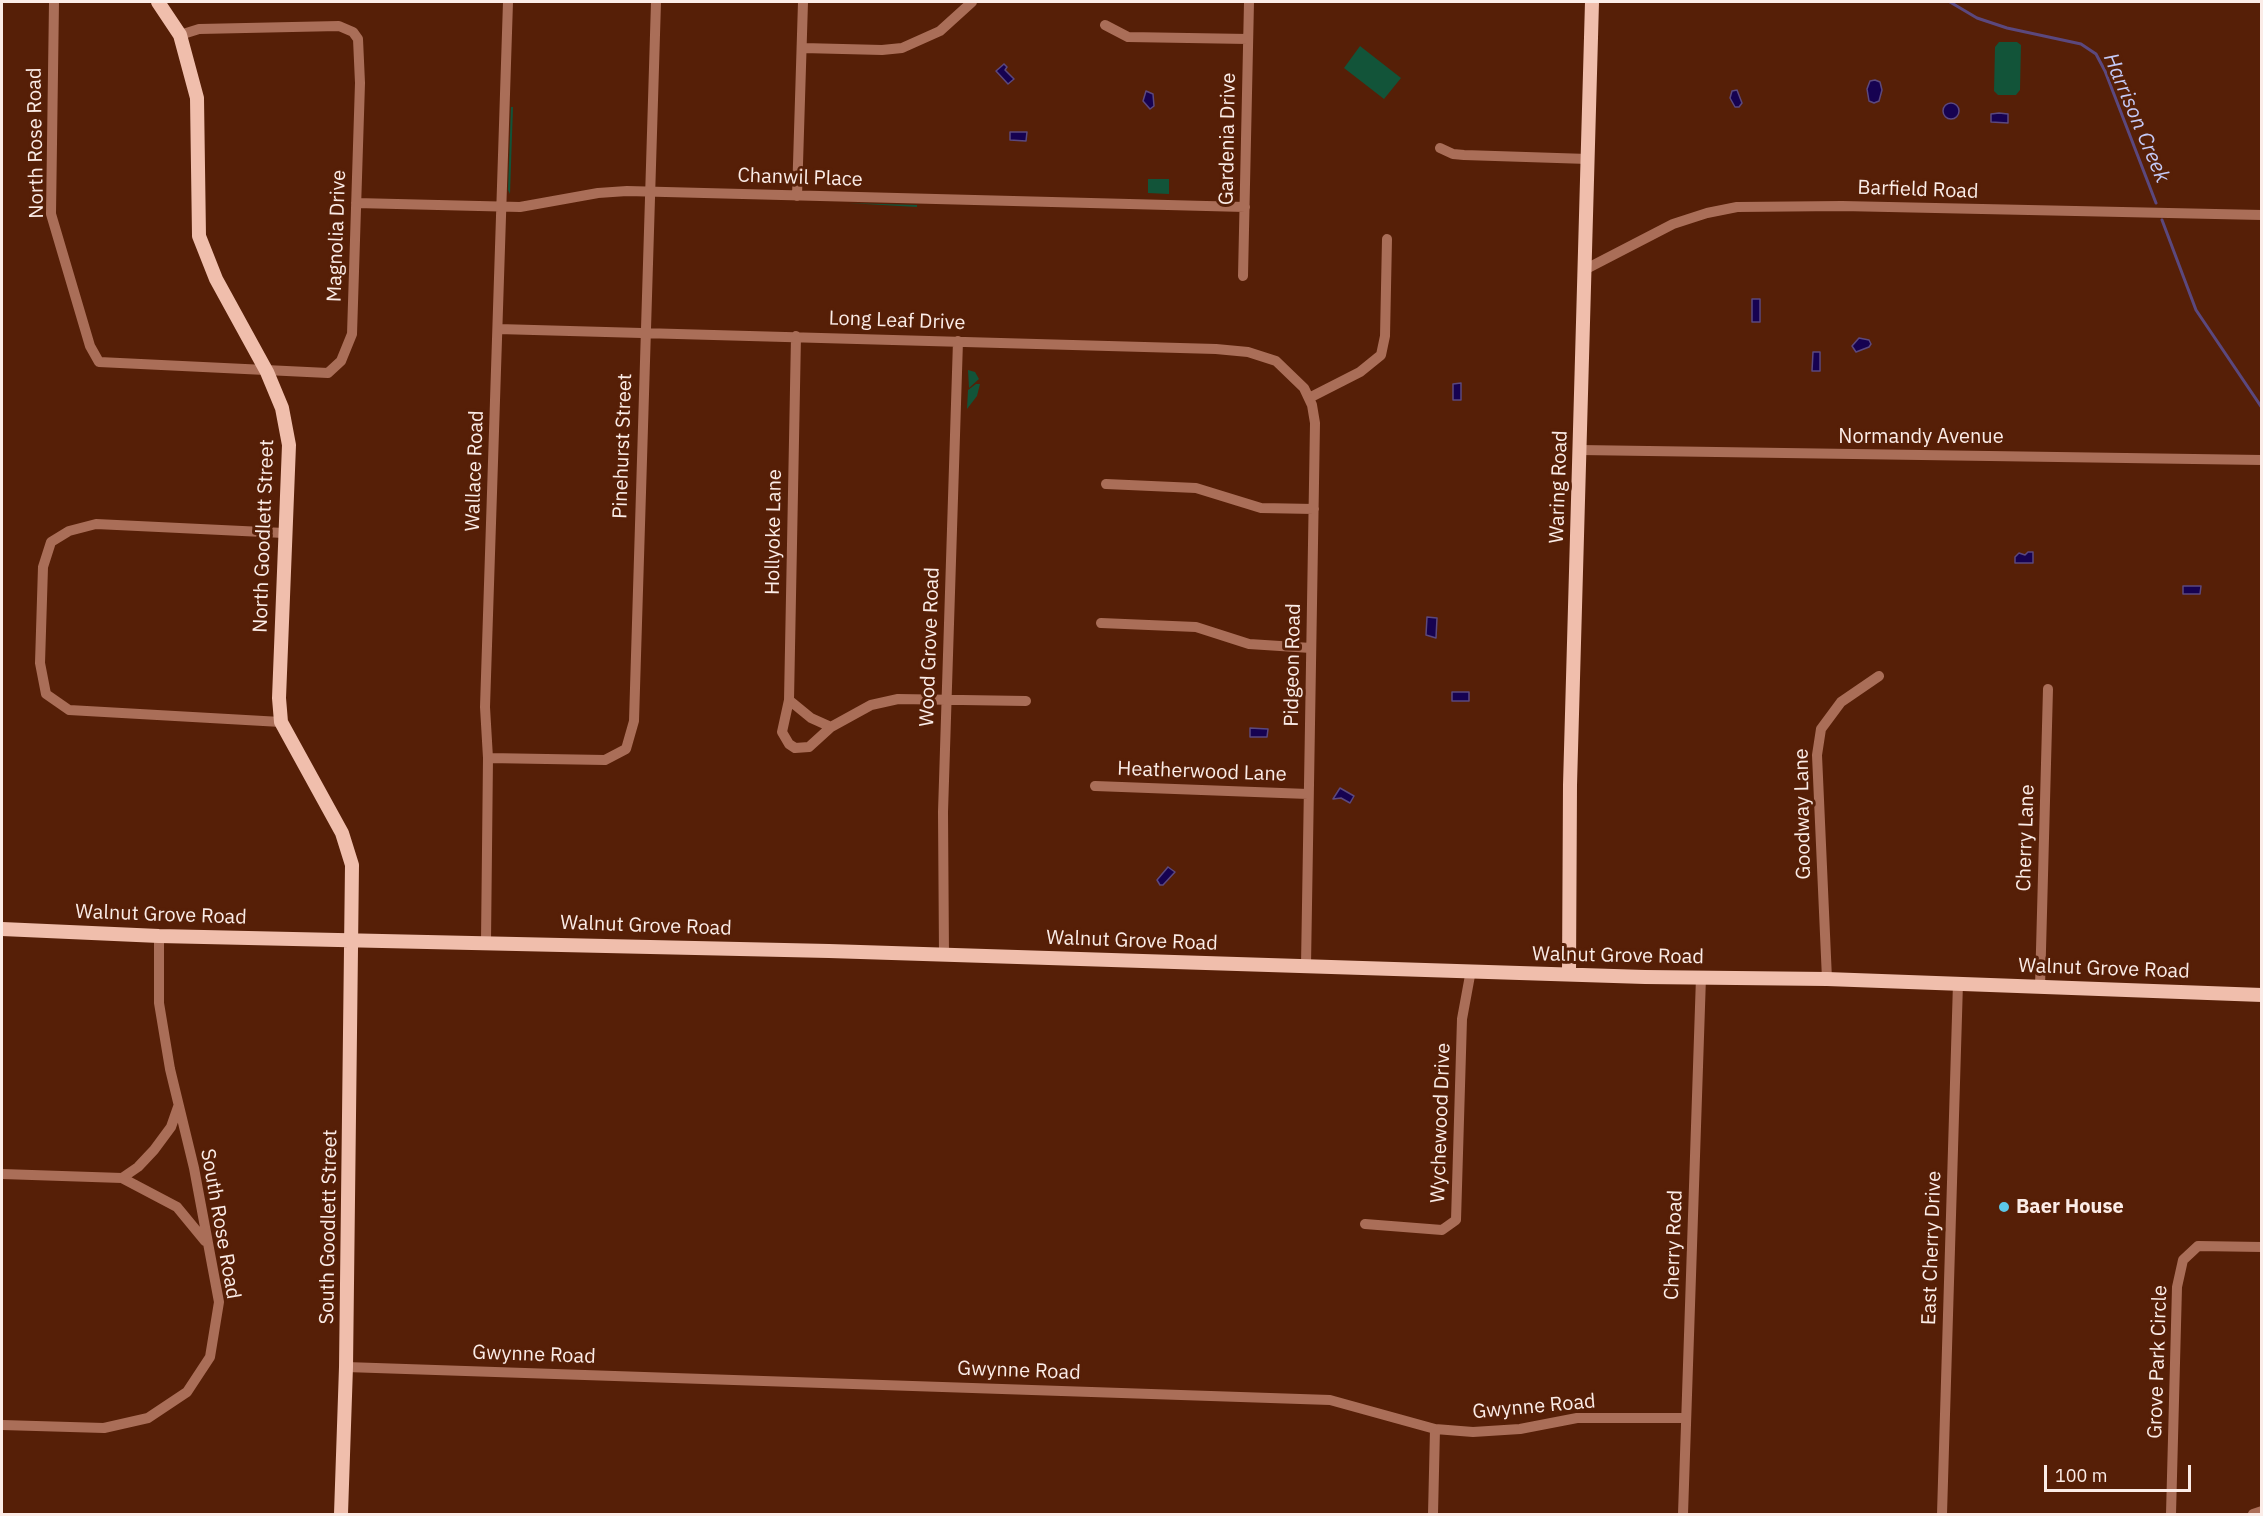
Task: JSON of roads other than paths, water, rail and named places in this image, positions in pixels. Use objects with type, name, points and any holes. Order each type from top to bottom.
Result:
[{"type":"main road","name":"North Goodlett Street","points":[[158,2],[180,35],[194,81],[199,113],[199,236],[216,279],[267,372],[282,408],[289,446],[279,698],[281,722],[342,833],[352,865],[352,940]]},
{"type":"main road","name":"Waring Road","points":[[1569,974],[1570,785],[1592,2]]},
{"type":"main road","name":"Walnut Grove Road","points":[[2,929],[159,936],[486,941],[1569,974],[1827,979],[2262,995]]},
{"type":"main road","name":"South Goodlett Street","points":[[341,1515],[346,1367],[352,940]]},
{"type":"street","name":"North Rose Road","points":[[54,2],[51,214],[90,346],[99,362],[267,372]]},
{"type":"street","name":"Wallace Road","points":[[486,941],[488,758],[485,707],[508,2]]},
{"type":"street","name":"Pinehurst Street","points":[[488,758],[605,760],[626,749],[634,721],[656,2]]},
{"type":"street","points":[[797,196],[803,2]]},
{"type":"street","points":[[803,48],[882,50],[914,44],[949,26],[972,2]]},
{"type":"street","name":"Gardenia Drive","points":[[1243,276],[1249,2]]},
{"type":"street","points":[[180,35],[212,29],[339,26],[353,32],[363,24]]},
{"type":"street","points":[[1105,25],[1128,37],[1248,39]]},
{"type":"street","name":"Magnolia Drive","points":[[267,372],[328,373],[341,361],[352,334],[360,47],[353,32]]},
{"type":"street","points":[[1440,148],[1453,154],[1464,155],[1588,159]]},
{"type":"street","name":"Chanwil Place","points":[[356,203],[532,207],[605,192],[649,191],[1245,207]]},
{"type":"street","name":"Barfield Road","points":[[1586,269],[1673,224],[1707,213],[1737,207],[1842,206],[2262,215]]},
{"type":"street","points":[[1309,398],[1367,368],[1381,355],[1385,336],[1387,239]]},
{"type":"street","name":"Long Leaf Drive","points":[[498,328],[1242,351],[1266,356],[1289,372]]},
{"type":"street","name":"Hollyoke Lane","points":[[796,336],[789,700],[782,732],[789,744],[795,748],[809,747],[831,727]]},
{"type":"street","name":"Wood Grove Road","points":[[944,955],[943,812],[958,341]]},
{"type":"street","name":"Pidgeon Road","points":[[1289,372],[1309,398],[1315,423],[1306,965]]},
{"type":"street","name":"Normandy Avenue","points":[[1580,450],[2262,459]]},
{"type":"street","points":[[1106,484],[1196,488],[1261,508],[1314,509]]},
{"type":"street","points":[[281,722],[69,710],[46,694],[39,663],[43,567],[51,542],[69,531],[96,525],[284,533]]},
{"type":"street","points":[[1101,622],[1196,627],[1249,644],[1311,648]]},
{"type":"street","name":"Goodway Lane","points":[[1827,979],[1817,755],[1821,729],[1841,702],[1879,676]]},
{"type":"street","name":"Cherry Lane","points":[[2040,987],[2048,689]]},
{"type":"street","points":[[789,700],[811,718],[831,727],[859,711],[885,702],[912,698],[1026,701]]},
{"type":"street","name":"Heatherwood Lane","points":[[1095,786],[1308,794]]},
{"type":"street","name":"South Rose Road","points":[[2,1425],[104,1428],[148,1418],[188,1392],[210,1357],[219,1302],[159,1003],[159,936]]},
{"type":"street","name":"Wychewood Drive","points":[[1365,1224],[1442,1230],[1456,1220],[1462,1019],[1471,970]]},
{"type":"street","name":"Cherry Road","points":[[1683,1515],[1701,977]]},
{"type":"street","name":"East Cherry Drive","points":[[1942,1515],[1958,983]]},
{"type":"street","points":[[122,1178],[138,1167],[154,1150],[171,1127],[179,1105]]},
{"type":"street","points":[[2,1174],[122,1178],[177,1207],[193,1223],[209,1247]]},
{"type":"street","name":"Grove Park Circle","points":[[2171,1515],[2177,1287],[2183,1260],[2198,1246],[2262,1247]]},
{"type":"street","name":"Gwynne Road","points":[[346,1367],[1330,1400],[1435,1429],[1473,1432],[1520,1429],[1577,1418],[1686,1418]]},
{"type":"street","points":[[1433,1515],[1435,1429]]},
{"type":"street","points":[[2253,1515],[2262,1511]]},
{"type":"waterway","name":"Harrison Creek","points":[[1950,2],[1977,18],[2007,28],[2081,44],[2096,54],[2105,71],[2156,203]]},
{"type":"waterway","name":"Harrison Creek","points":[[2162,220],[2196,310],[2262,408]]},
{"type":"place","name":"Baer House","points":[[2004,1207]]}]
